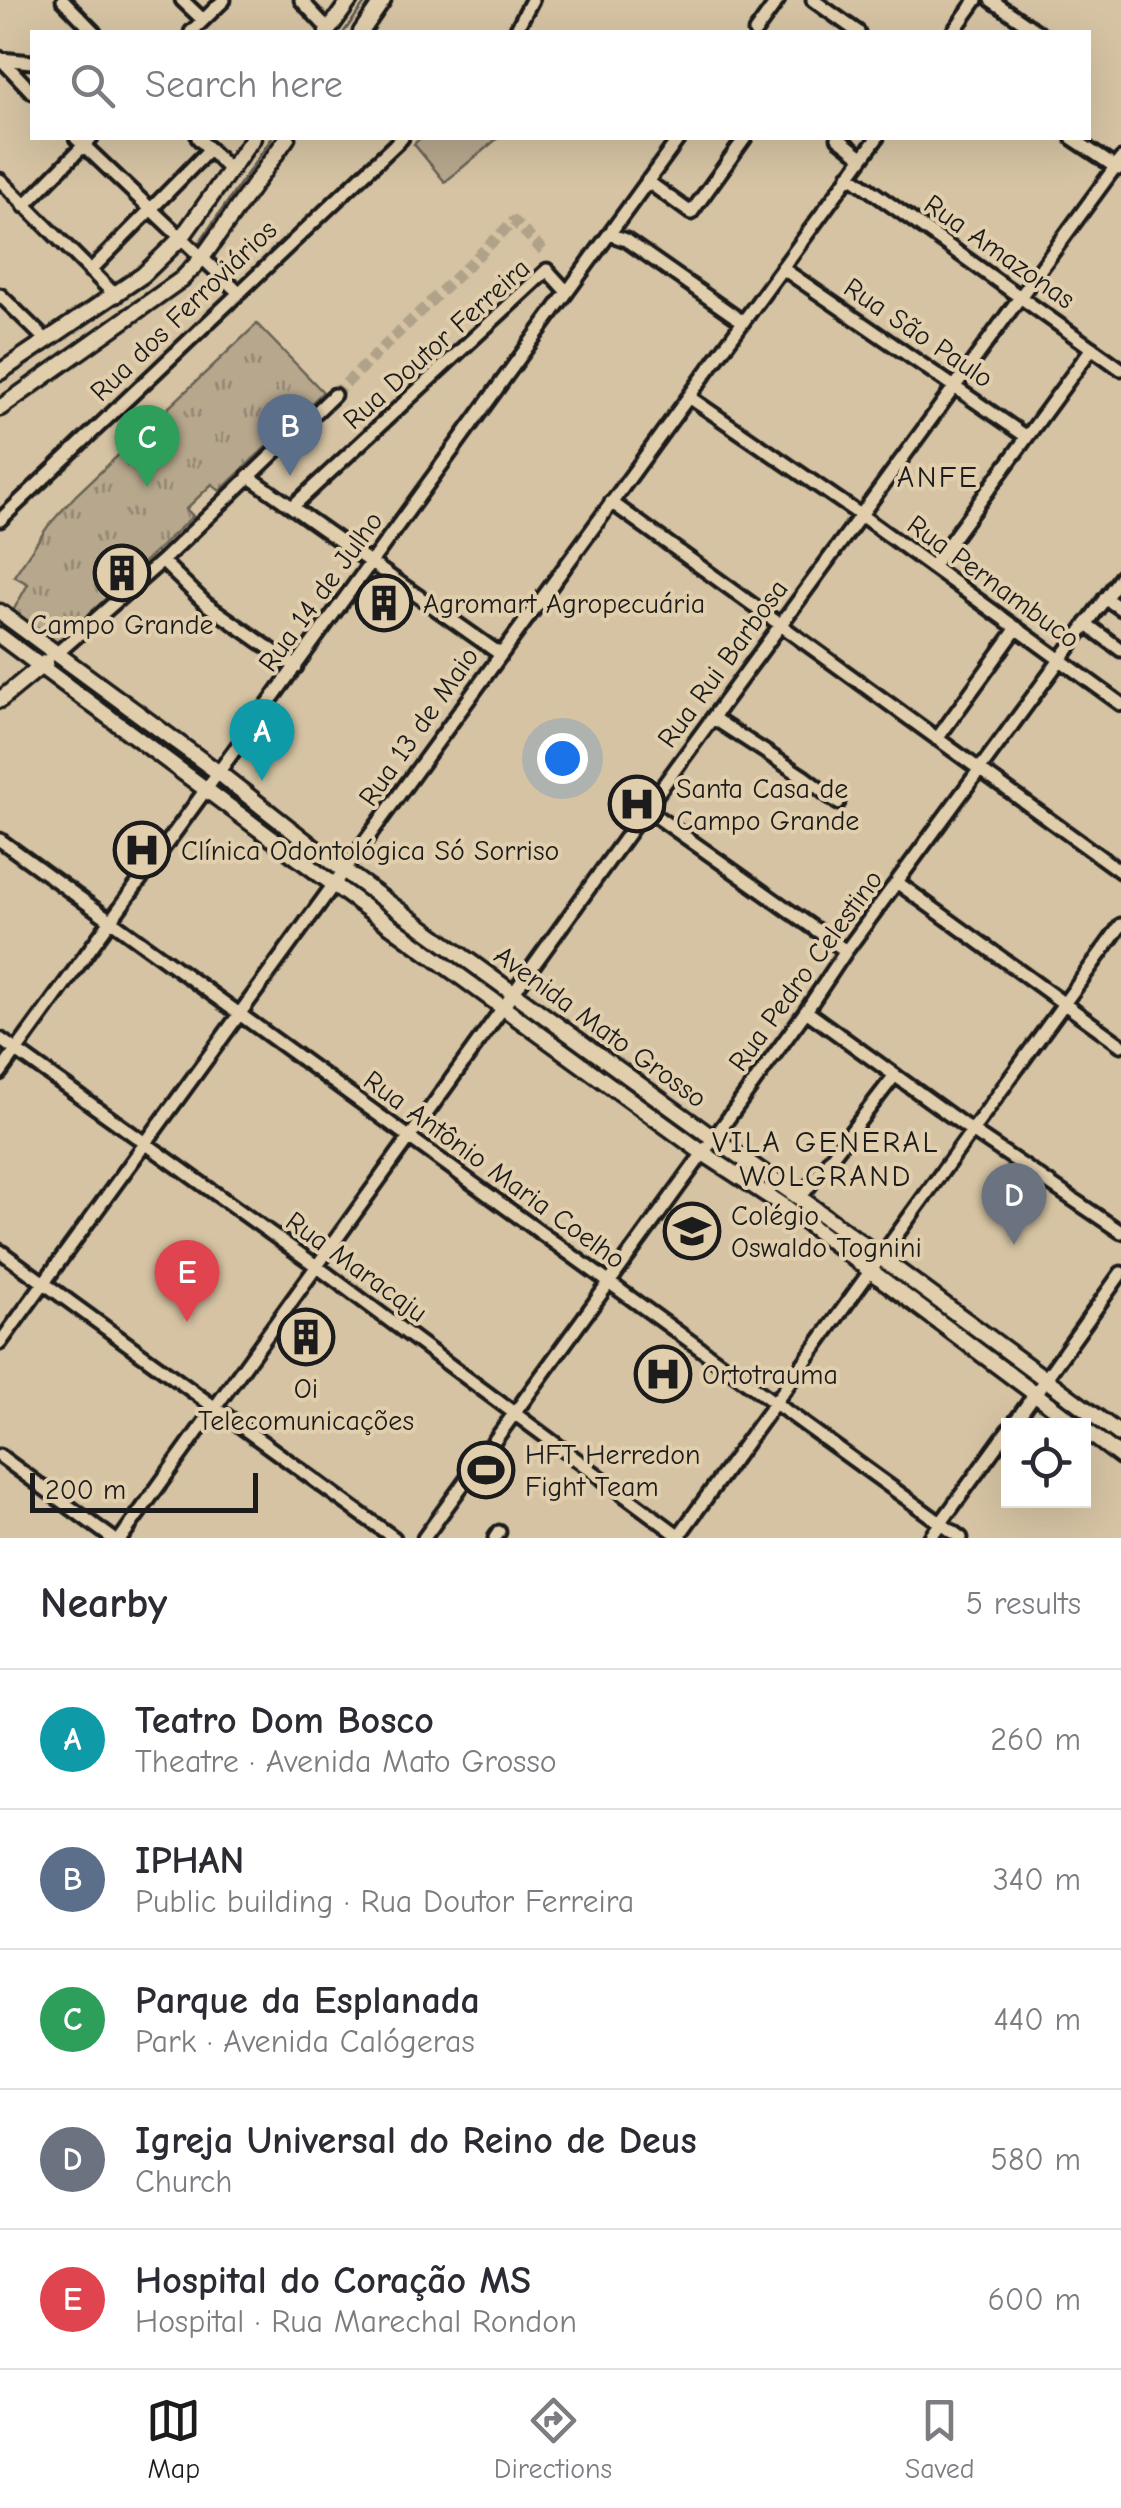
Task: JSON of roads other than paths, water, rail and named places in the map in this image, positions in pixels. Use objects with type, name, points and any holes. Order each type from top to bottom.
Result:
[{"type":"main road","points":[[329,30],[350,0]]},
{"type":"main road","points":[[361,30],[383,0]]},
{"type":"main road","points":[[0,372],[144,275],[183,238],[252,140]]},
{"type":"main road","points":[[0,408],[162,295],[202,258],[286,140]]},
{"type":"main road","name":"Avenida Mato Grosso","points":[[0,612],[346,872],[880,1256],[1121,1435]]},
{"type":"main road","name":"Avenida Mato Grosso","points":[[0,636],[335,886],[702,1153],[784,1206],[1067,1418]]},
{"type":"main road","points":[[0,700],[55,655]]},
{"type":"main road","points":[[784,1206],[800,1198]]},
{"type":"main road","name":"Avenida Mato Grosso","points":[[1091,1435],[1121,1457]]},
{"type":"street","points":[[63,0],[92,30]]},
{"type":"street","points":[[182,0],[203,20]]},
{"type":"street","points":[[193,30],[224,0]]},
{"type":"street","points":[[301,0],[327,30]]},
{"type":"street","points":[[516,30],[532,0]]},
{"type":"street","points":[[756,30],[778,0]]},
{"type":"street","points":[[814,0],[855,30]]},
{"type":"street","points":[[991,0],[1035,30]]},
{"type":"street","points":[[954,30],[974,1]]},
{"type":"street","points":[[3,61],[30,62]]},
{"type":"street","points":[[0,80],[3,61]]},
{"type":"street","points":[[3,61],[30,90]]},
{"type":"street","points":[[24,206],[84,140],[238,292]]},
{"type":"street","points":[[200,140],[230,170]]},
{"type":"street","name":"Rua dos Ferroviários","points":[[0,520],[400,140]]},
{"type":"street","name":"Rua 14 de Julho","points":[[0,1073],[678,140]]},
{"type":"street","points":[[647,181],[690,212],[743,140]]},
{"type":"street","points":[[841,140],[862,157]]},
{"type":"street","name":"Rua 13 de Maio","points":[[0,1343],[875,140]]},
{"type":"street","points":[[1075,140],[1119,166]]},
{"type":"street","points":[[90,271],[210,149]]},
{"type":"street","name":"Rua Rui Barbosa","points":[[121,1538],[646,808],[1119,166]]},
{"type":"street","name":"Rua Amazonas","points":[[849,176],[1121,369]]},
{"type":"street","points":[[0,180],[116,296]]},
{"type":"street","points":[[609,234],[626,240],[743,322]]},
{"type":"street","name":"Rua São Paulo","points":[[782,268],[1027,438]]},
{"type":"street","name":"Rua Doutor Ferreira","points":[[292,507],[547,270],[568,292]]},
{"type":"street","points":[[0,295],[47,341]]},
{"type":"street","points":[[932,567],[1092,348]]},
{"type":"street","name":"Rua Pernambuco","points":[[689,396],[1121,704]]},
{"type":"street","points":[[55,655],[162,561],[332,397]]},
{"type":"street","points":[[248,476],[500,654]]},
{"type":"street","points":[[612,502],[1121,872]]},
{"type":"street","points":[[162,561],[215,611],[296,667]]},
{"type":"street","name":"Rua Pedro Celestino","points":[[424,1538],[846,951],[1121,577]]},
{"type":"street","points":[[1105,598],[1121,609]]},
{"type":"street","points":[[1086,624],[1121,650]]},
{"type":"street","points":[[937,738],[1017,628]]},
{"type":"street","points":[[712,718],[838,803]]},
{"type":"street","points":[[646,808],[846,951]]},
{"type":"street","name":"Rua Antônio Maria Coelho","points":[[0,840],[961,1538]]},
{"type":"street","points":[[898,883],[1121,1045]]},
{"type":"street","points":[[679,1537],[1121,925]]},
{"type":"street","points":[[806,1011],[1121,1232]]},
{"type":"street","name":"Rua Maracaju","points":[[0,1038],[315,1265],[679,1537]]},
{"type":"street","points":[[800,1198],[895,1076]]},
{"type":"street","points":[[0,1251],[394,1538]]},
{"type":"street","points":[[1017,1418],[1121,1274]]},
{"type":"street","points":[[930,1538],[1001,1441]]},
{"type":"street","points":[[0,1456],[112,1538]]},
{"type":"waterway","points":[[345,30],[367,0]]},
{"type":"waterway","points":[[196,247],[271,140]]},
{"type":"waterway","points":[[171,279],[191,254]]},
{"type":"tunnel","points":[[334,395],[514,221],[546,254]]},
{"type":"place","name":"IPHAN","points":[[290,476]]},
{"type":"place","name":"Parque da Esplanada","points":[[147,487]]},
{"type":"place","name":"Campo Grande","points":[[122,573]]},
{"type":"place","name":"Agromart Agropecuária","points":[[384,603]]},
{"type":"place","name":"Teatro Dom Bosco","points":[[262,781]]},
{"type":"place","name":"Santa Casa de Campo Grande","points":[[637,804]]},
{"type":"place","name":"Clínica Odontológica Só Sorriso","points":[[142,850]]},
{"type":"place","name":"Colégio Oswaldo Tognini","points":[[692,1231]]},
{"type":"place","name":"Igreja Universal do Reino de Deus","points":[[1014,1245]]},
{"type":"place","name":"Hospital do Coração MS","points":[[187,1322]]},
{"type":"place","name":"Oi Telecomunicações","points":[[306,1337]]},
{"type":"place","name":"Ortotrauma","points":[[663,1374]]},
{"type":"place","name":"HFT Herredon Fight Team","points":[[486,1470]]},
{"type":"district","name":"ANFE","points":[[938,477]]},
{"type":"district","name":"VILA GENERAL WOLGRAND","points":[[826,1159]]}]
